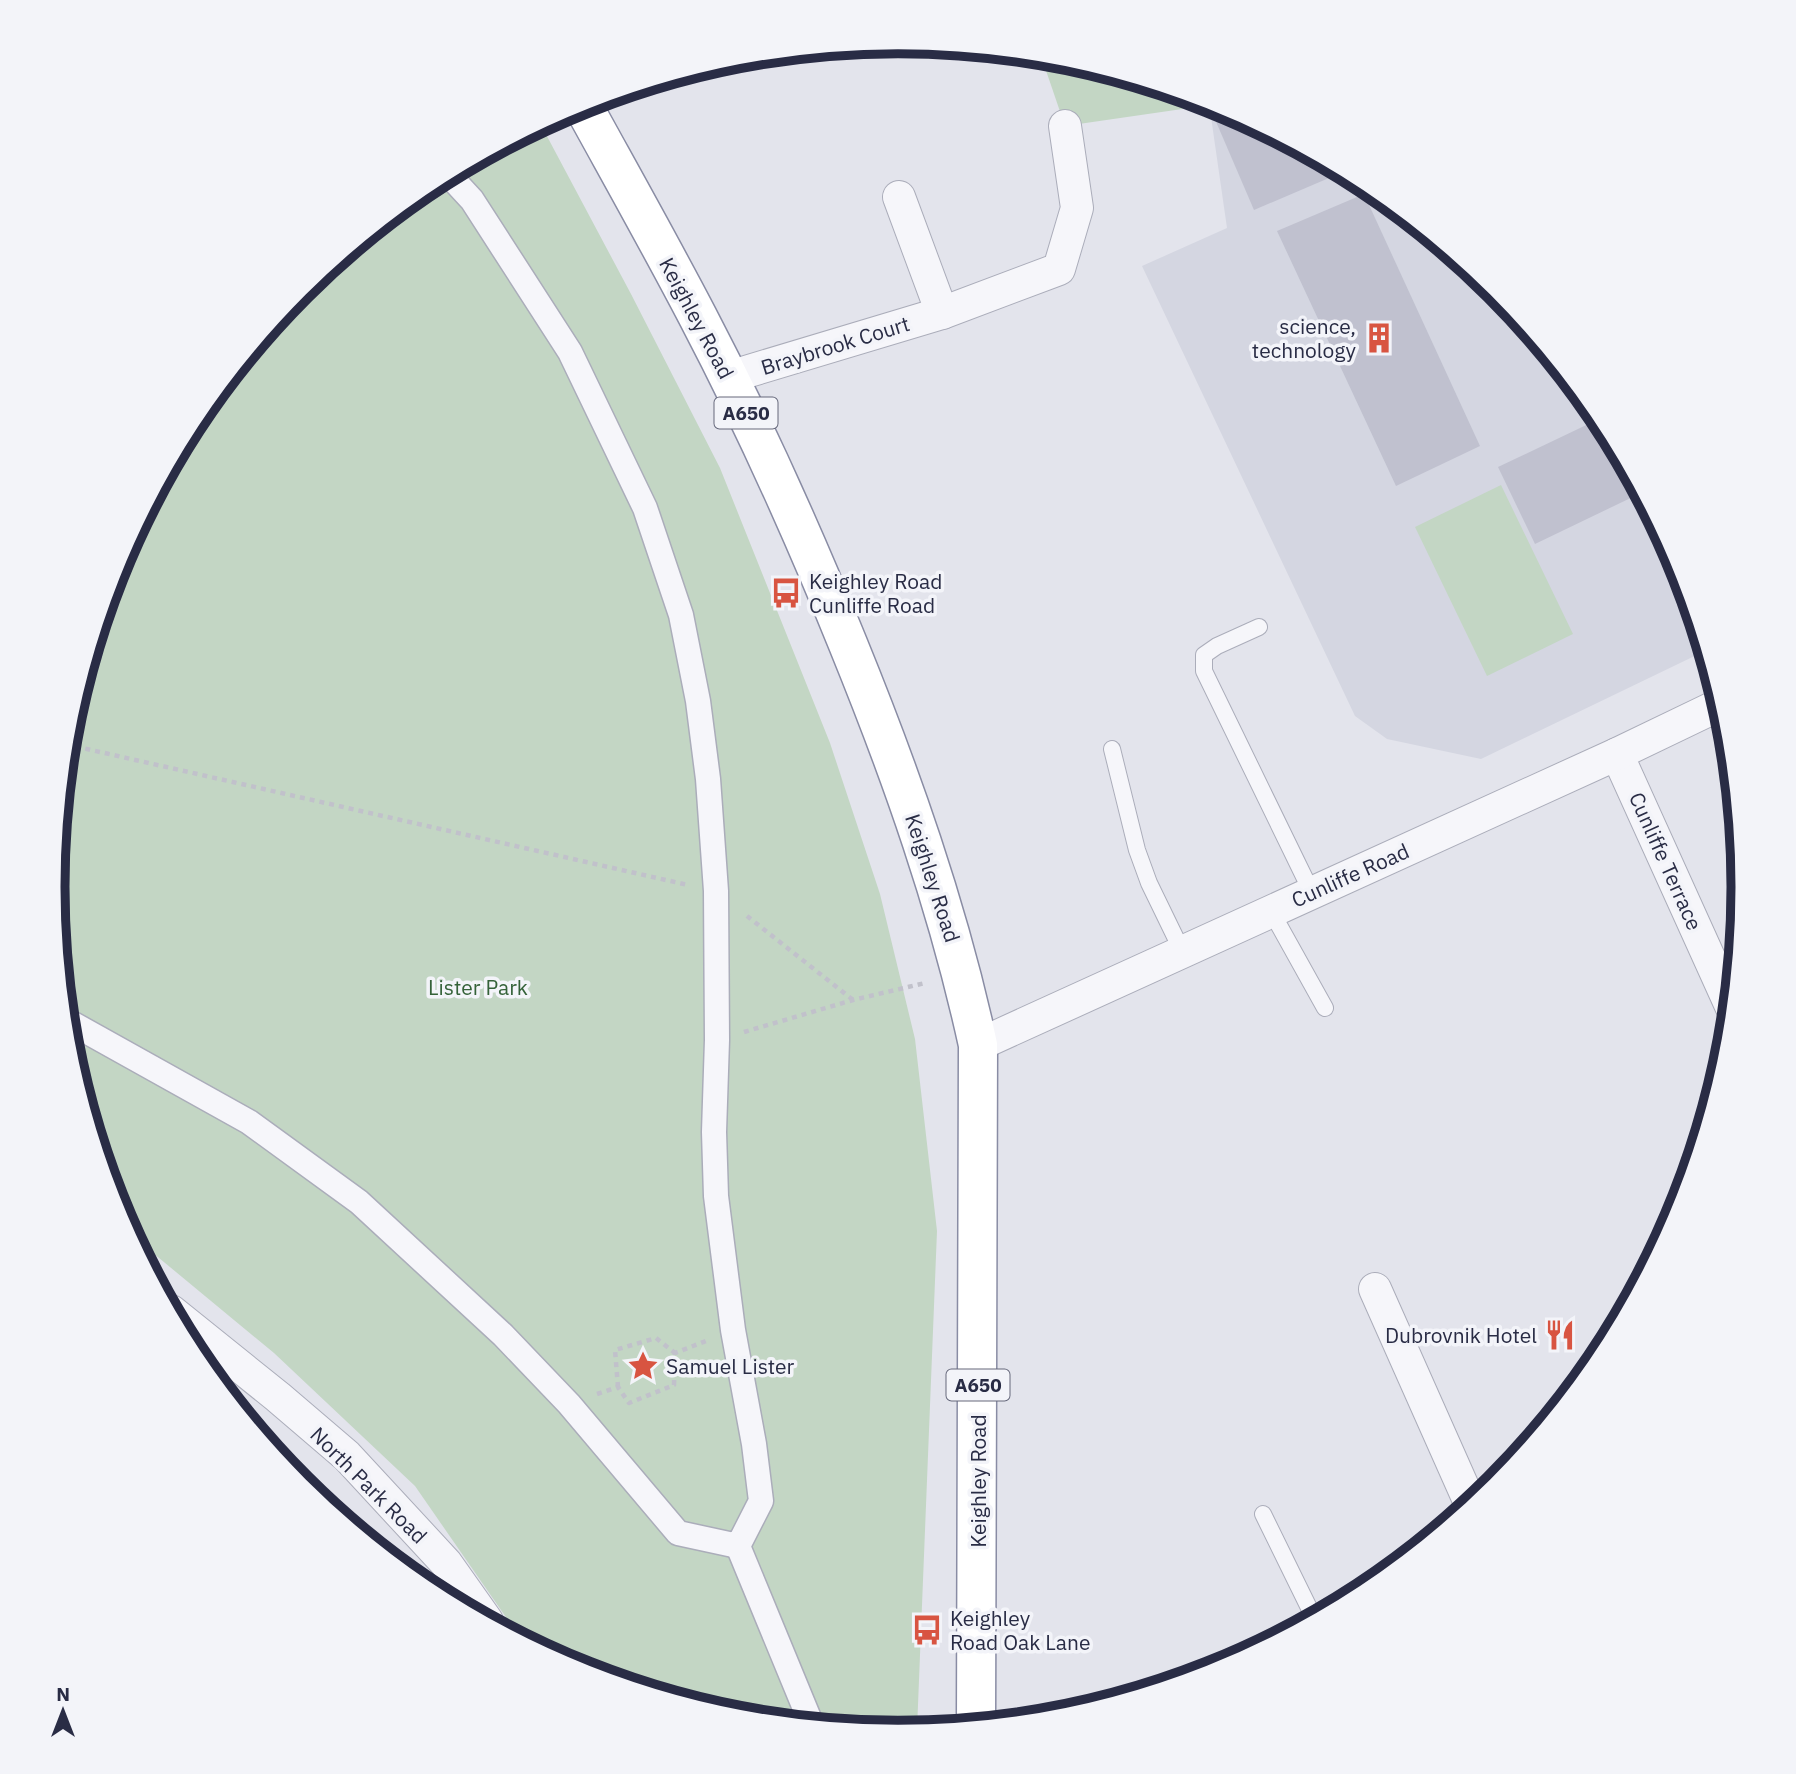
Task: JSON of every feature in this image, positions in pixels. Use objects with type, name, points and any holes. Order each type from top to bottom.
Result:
[{"type":"highway","name":"Keighley Road","points":[[588,115],[729,377],[802,532],[885,734],[935,878],[963,974],[978,1045],[976,1716]]},
{"type":"street","name":"Braybrook Court","points":[[729,377],[942,313],[1059,269],[1077,208],[1065,126]]},
{"type":"street","points":[[456,182],[472,200],[570,352],[645,508],[681,615],[698,701],[708,779],[716,891],[716,1196],[733,1330],[754,1444],[761,1501],[738,1546],[808,1715]]},
{"type":"street","points":[[899,197],[942,313]]},
{"type":"street","name":"Cunliffe Road","points":[[978,1045],[1711,709]]},
{"type":"street","name":"Cunliffe Terrace","points":[[1617,754],[1724,991]]},
{"type":"street","points":[[77,1026],[249,1122],[359,1202],[503,1335],[569,1404],[678,1533],[738,1546]]},
{"type":"street","points":[[1375,1289],[1467,1495]]},
{"type":"street","name":"North Park Road","points":[[193,1328],[347,1457],[446,1563],[475,1603]]},
{"type":"lane","points":[[1259,627],[1217,646],[1204,655],[1204,671],[1312,893]]},
{"type":"lane","points":[[1112,749],[1137,850],[1149,883],[1182,951]]},
{"type":"lane","points":[[1271,911],[1325,1007]]},
{"type":"lane","points":[[1263,1514],[1310,1610]]},
{"type":"path","points":[[82,719],[78,747],[716,891],[853,1000]]},
{"type":"path","points":[[717,1040],[853,1000],[908,988]]},
{"type":"path","points":[[656,1338],[675,1353],[674,1385],[629,1403],[618,1387],[615,1350],[656,1338]]},
{"type":"path","points":[[675,1353],[694,1346]]},
{"type":"path","points":[[569,1404],[618,1387]]},
{"type":"shaded area","points":[[1211,116],[1266,140],[1314,166],[1405,226],[1447,261],[1487,298],[1524,338],[1559,380],[1590,424],[1645,519],[1687,619],[1697,655],[1481,759],[1387,739],[1355,716],[1142,266],[1227,228]]},
{"type":"green space","points":[[1045,67],[1114,83],[1191,108],[1065,126]]},
{"type":"green space","name":"Lister Park","points":[[545,133],[720,468],[830,743],[880,894],[915,1039],[937,1231],[917,1719],[844,1718],[789,1713],[736,1704],[630,1676],[579,1656],[510,1623],[415,1486],[274,1353],[148,1249],[109,1155],[81,1049],[72,996],[67,941],[67,833],[72,778],[81,725],[109,619],[151,519],[206,424],[237,380],[309,298],[391,226],[482,166]]},
{"type":"green space","points":[[1501,485],[1573,634],[1487,676],[1415,527]]},
{"type":"building","points":[[1214,117],[1266,140],[1332,177],[1254,210]]},
{"type":"building","name":"science, technology","points":[[1361,195],[1366,199],[1480,446],[1396,486],[1277,231]]},
{"type":"building","points":[[1590,423],[1633,497],[1535,544],[1498,467]]},
{"type":"place","name":"science, technology","points":[[1379,338]]},
{"type":"place","name":"Keighley Road Cunliffe Road","points":[[786,593]]},
{"type":"place","name":"Dubrovnik Hotel","points":[[1560,1335]]},
{"type":"place","name":"Samuel Lister","points":[[643,1366]]},
{"type":"place","name":"Keighley Road Oak Lane","points":[[927,1630]]}]
